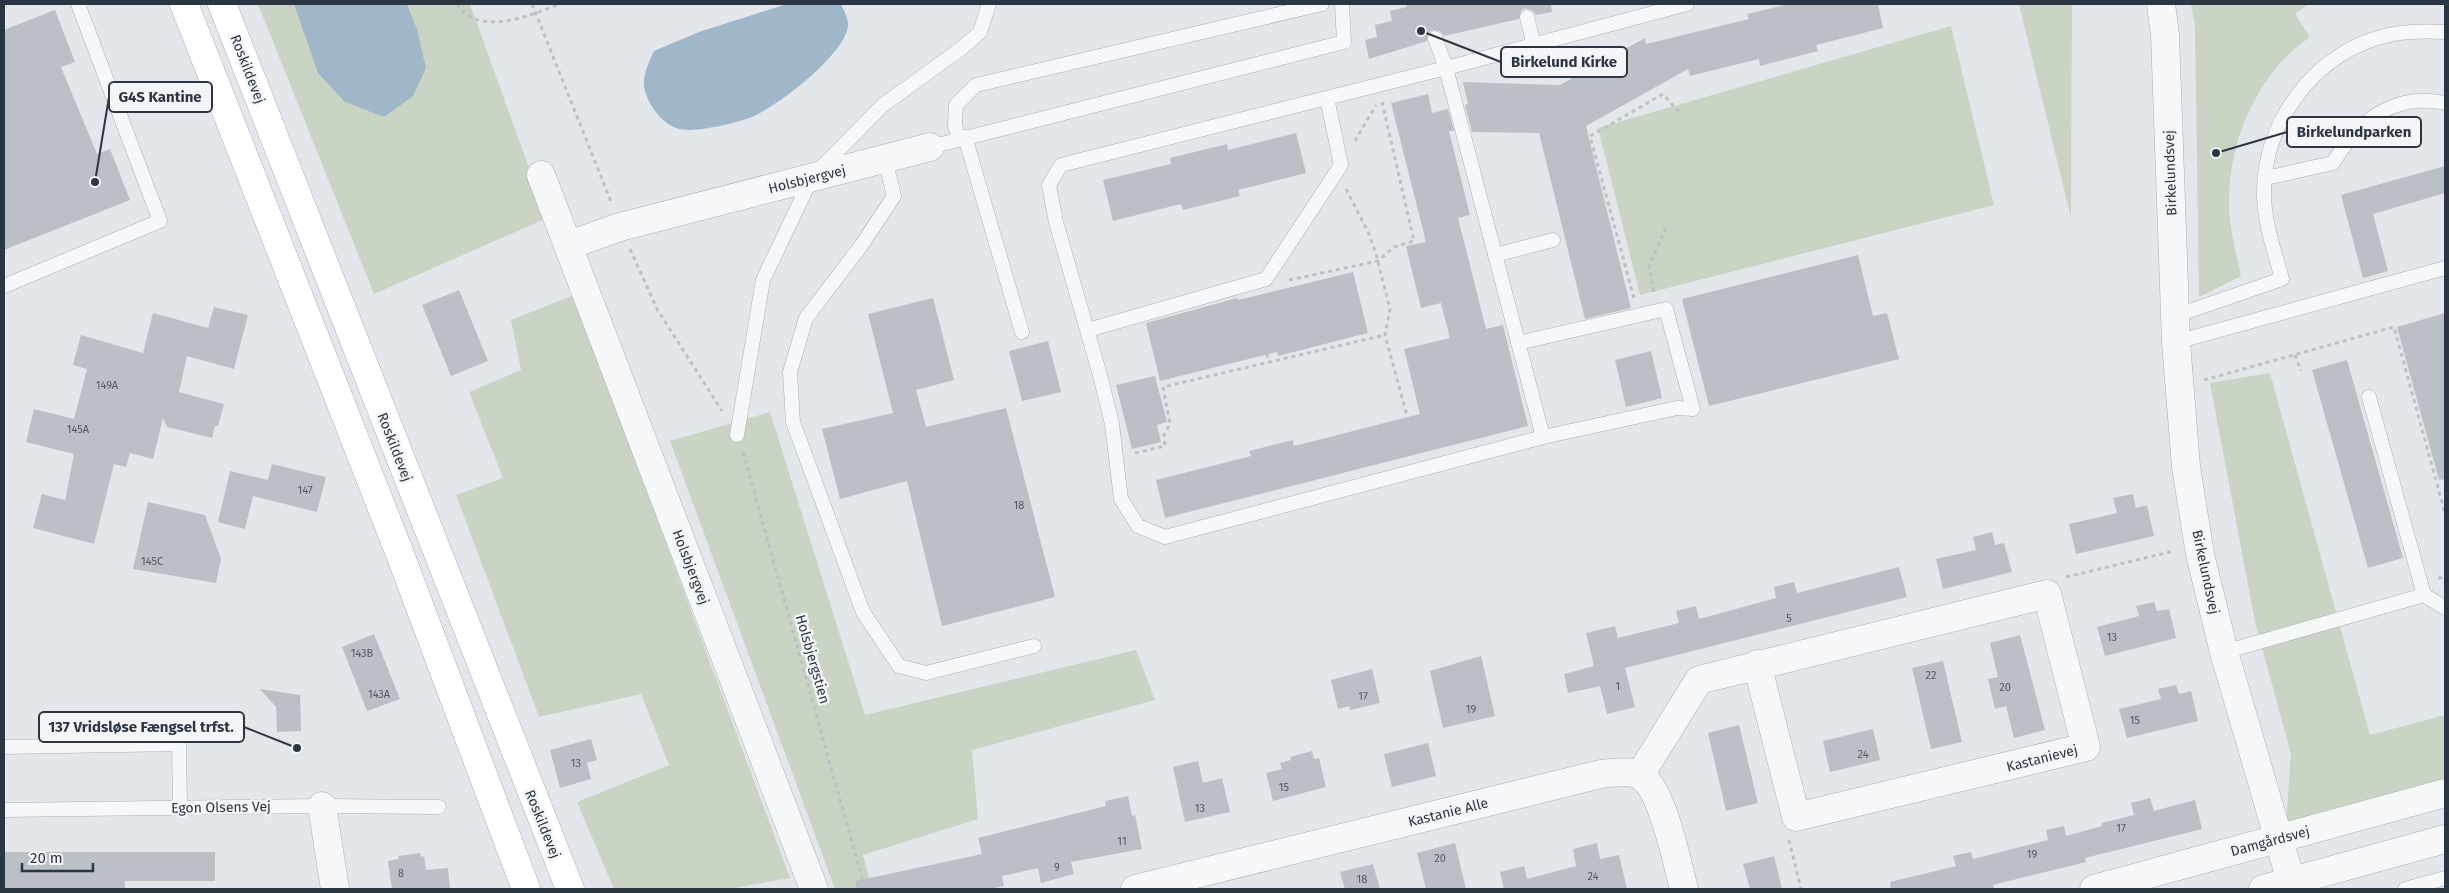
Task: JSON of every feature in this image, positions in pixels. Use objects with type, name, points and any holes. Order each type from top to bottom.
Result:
[{"type":"main road","points":[[184,4],[398,549],[526,889]]},
{"type":"main road","name":"Roskildevej","points":[[222,4],[570,889]]},
{"type":"street","name":"Birkelundsvej","points":[[2161,4],[2165,35],[2175,329],[2186,467],[2199,545],[2224,652],[2277,840],[2293,885]]},
{"type":"street","name":"Holsbjergvej","points":[[569,245],[620,226],[930,147]]},
{"type":"street","name":"Holsbjergvej","points":[[541,175],[814,889]]},
{"type":"street","points":[[1684,889],[1662,809],[1650,784],[1640,775],[1699,680],[1757,664],[2047,594]]},
{"type":"street","name":"Kastanievej","points":[[1796,817],[2086,747],[2047,594]]},
{"type":"street","points":[[1757,664],[1796,817]]},
{"type":"street","name":"Kastanie Alle","points":[[1135,889],[1601,774],[1629,773],[1640,775]]},
{"type":"street","name":"Damgårdsvej","points":[[2094,889],[2445,793]]},
{"type":"street","points":[[322,806],[335,889]]},
{"type":"street","points":[[2263,889],[2293,885],[2445,839]]},
{"type":"lane","points":[[4,286],[160,221],[78,4]]},
{"type":"lane","points":[[737,435],[763,280],[812,177],[883,104],[962,48],[980,32],[989,4]]},
{"type":"lane","points":[[1022,332],[962,138],[955,125],[956,105],[976,85],[1322,4]]},
{"type":"lane","points":[[930,147],[1344,42],[1342,4]]},
{"type":"lane","points":[[1518,343],[1666,309],[1693,409],[1677,408],[1543,437],[1165,537],[1138,526],[1121,499],[1112,424],[1088,330],[1056,222],[1049,185],[1061,165],[1446,68],[1687,4]]},
{"type":"lane","points":[[1527,17],[1534,44]]},
{"type":"lane","points":[[2175,329],[2282,279],[2270,232],[2264,197],[2267,162],[2277,129],[2294,98],[2317,72],[2346,51],[2378,37],[2412,31],[2445,32]]},
{"type":"lane","points":[[1435,38],[1446,68],[1543,437]]},
{"type":"lane","points":[[1088,330],[1266,278],[1339,168],[1327,98]]},
{"type":"lane","points":[[2266,178],[2333,163],[2346,141],[2364,123],[2386,110],[2410,102],[2435,100],[2445,102]]},
{"type":"lane","points":[[885,159],[894,196],[861,246],[806,318],[790,372],[793,422],[863,612],[899,666],[926,673],[1034,646]]},
{"type":"lane","points":[[1495,256],[1553,240]]},
{"type":"lane","points":[[2175,329],[2445,268]]},
{"type":"lane","points":[[2369,397],[2424,595],[2445,608]]},
{"type":"lane","points":[[2224,652],[2424,595]]},
{"type":"lane","points":[[4,747],[179,744],[180,807]]},
{"type":"lane","name":"Egon Olsens Vej","points":[[4,810],[322,806],[439,807]]},
{"type":"lane","points":[[2405,889],[2445,878]]},
{"type":"path","points":[[456,4],[461,10],[480,21],[499,22],[536,13],[560,4]]},
{"type":"path","points":[[532,4],[536,13]]},
{"type":"path","points":[[1638,315],[1590,136],[1663,94],[1680,113]]},
{"type":"path","points":[[1266,278],[1281,282],[1378,261],[1394,247],[1414,241],[1381,97],[1339,168],[1368,232],[1378,261],[1390,309],[1385,335],[1422,469]]},
{"type":"path","points":[[1658,311],[1649,267],[1666,227]]},
{"type":"path","points":[[1245,284],[1254,323],[1260,328],[1268,362]]},
{"type":"path","points":[[2179,387],[2394,327],[2445,513]]},
{"type":"path","points":[[1116,457],[1165,446],[1164,435],[1170,424],[1163,387],[1385,335]]},
{"type":"path","points":[[2295,354],[2301,371]]},
{"type":"path","name":"Holsbjergstien","points":[[737,435],[751,476],[866,889]]},
{"type":"path","points":[[2047,594],[2048,582],[2199,545]]},
{"type":"path","points":[[1796,817],[1786,826],[1801,889]]},
{"type":"green space","points":[[258,4],[470,4],[547,218],[374,294]]},
{"type":"green space","points":[[2019,4],[2072,4],[2071,218]]},
{"type":"green space","points":[[2191,4],[2308,4],[2295,14],[2310,37],[2291,52],[2261,89],[2241,132],[2234,155],[2230,179],[2229,212],[2241,276],[2199,297],[2195,25]]},
{"type":"green space","points":[[1951,26],[1994,205],[1640,295],[1598,128]]},
{"type":"green space","points":[[574,295],[790,878],[729,889],[614,889],[577,802],[669,765],[641,694],[539,717],[456,495],[503,478],[469,392],[521,370],[511,320]]},
{"type":"green space","points":[[2270,373],[2370,735],[2445,715],[2445,781],[2286,823],[2291,754],[2255,622],[2210,383]]},
{"type":"green space","points":[[770,412],[865,715],[1136,650],[1155,700],[972,750],[978,819],[863,855],[872,889],[835,889],[670,441]]},
{"type":"water","points":[[294,4],[407,4],[417,30],[426,68],[413,96],[384,117],[345,102],[318,73]]},
{"type":"water","points":[[787,4],[841,4],[847,17],[848,25],[845,36],[836,49],[810,77],[765,110],[747,119],[728,124],[686,130],[675,128],[658,115],[648,100],[644,86],[645,73],[654,51],[699,32]]},
{"type":"building","points":[[1406,4],[1551,4],[1552,12],[1536,15],[1533,11],[1525,8],[1521,11],[1519,19],[1444,36],[1440,31],[1432,30],[1428,33],[1427,41],[1369,59],[1365,40],[1377,37],[1375,25],[1392,21],[1390,11],[1407,7]]},
{"type":"building","points":[[1789,4],[1878,4],[1883,28],[1816,45],[1818,51],[1760,66],[1759,59],[1690,76],[1688,69],[1586,126],[1631,308],[1585,319],[1539,133],[1472,132],[1465,105],[1468,104],[1463,82],[1560,85],[1645,38],[1646,44],[1749,19],[1747,14]]},
{"type":"building","points":[[55,10],[75,62],[61,67],[97,154],[110,149],[130,200],[4,250],[4,30]]},
{"type":"building","points":[[1428,94],[1432,113],[1448,109],[1454,131],[1449,131],[1470,215],[1458,218],[1486,329],[1503,325],[1528,426],[1165,518],[1156,480],[1251,456],[1249,451],[1293,440],[1294,446],[1420,414],[1404,349],[1450,338],[1441,303],[1421,308],[1406,246],[1426,242],[1391,103]]},
{"type":"building","points":[[1296,133],[1306,173],[1238,190],[1240,196],[1183,210],[1181,204],[1113,221],[1103,180],[1171,164],[1170,158],[1227,144],[1228,150]]},
{"type":"building","points":[[2445,166],[2445,193],[2373,214],[2388,271],[2363,278],[2341,195]]},
{"type":"building","points":[[1858,255],[1873,316],[1887,313],[1899,359],[1709,406],[1682,299]]},
{"type":"building","points":[[1353,272],[1368,333],[1278,356],[1277,352],[1160,381],[1146,323],[1237,298],[1238,300]]},
{"type":"building","points":[[459,290],[488,361],[451,376],[422,305]]},
{"type":"building","points":[[933,298],[954,380],[916,390],[926,427],[1006,408],[1055,597],[942,626],[907,481],[840,499],[822,429],[893,413],[868,314]]},
{"type":"building","points":[[214,307],[248,315],[234,369],[187,356],[179,392],[224,404],[218,426],[215,426],[212,438],[167,427],[163,418],[153,459],[130,453],[126,467],[114,464],[94,544],[33,528],[42,494],[65,500],[74,454],[26,442],[34,409],[74,419],[87,369],[73,365],[81,335],[143,353],[153,313],[208,328]]},
{"type":"building","points":[[2445,313],[2445,479],[2439,480],[2397,327]]},
{"type":"building","points":[[1048,341],[1061,392],[1022,401],[1009,351]]},
{"type":"building","points":[[1651,351],[1662,398],[1626,407],[1615,360]]},
{"type":"building","points":[[2347,360],[2403,558],[2368,568],[2312,370]]},
{"type":"building","points":[[1155,376],[1167,422],[1157,425],[1161,442],[1132,449],[1116,385]]},
{"type":"building","points":[[272,464],[326,477],[317,512],[253,496],[245,529],[218,522],[230,471],[268,480]]},
{"type":"building","points":[[2133,494],[2136,508],[2147,505],[2154,536],[2076,554],[2069,524],[2117,513],[2113,498]]},
{"type":"building","points":[[148,502],[205,515],[221,559],[216,583],[133,569]]},
{"type":"building","points":[[1992,532],[1995,545],[2004,543],[2012,572],[1943,589],[1936,559],[1976,550],[1973,537]]},
{"type":"building","points":[[1899,567],[1907,597],[1625,668],[1635,707],[1607,714],[1600,686],[1568,693],[1564,674],[1594,666],[1586,633],[1615,626],[1618,638],[1679,623],[1676,611],[1696,606],[1699,619],[1776,598],[1774,587],[1794,582],[1797,593]]},
{"type":"building","points":[[2154,602],[2157,611],[2169,609],[2176,638],[2105,656],[2097,627],[2139,616],[2136,606]]},
{"type":"building","points":[[374,634],[400,699],[367,711],[342,647]]},
{"type":"building","points":[[2020,635],[2045,730],[2014,738],[2006,706],[1995,709],[1988,679],[1998,677],[1990,643]]},
{"type":"building","points":[[1481,656],[1495,716],[1443,728],[1430,671]]},
{"type":"building","points":[[1943,661],[1962,742],[1931,749],[1912,668]]},
{"type":"building","points":[[1372,669],[1380,703],[1350,710],[1349,706],[1338,709],[1331,680]]},
{"type":"building","points":[[2176,685],[2179,694],[2191,691],[2198,721],[2127,738],[2119,709],[2161,699],[2158,689]]},
{"type":"building","points":[[260,689],[300,695],[301,731],[277,732],[276,707]]},
{"type":"building","points":[[1739,725],[1758,803],[1726,811],[1708,733]]},
{"type":"building","points":[[1873,729],[1880,760],[1830,772],[1823,741]]},
{"type":"building","points":[[591,739],[597,760],[587,763],[591,779],[560,788],[550,750]]},
{"type":"building","points":[[1428,743],[1436,776],[1392,787],[1384,754]]},
{"type":"building","points":[[1312,751],[1314,759],[1319,758],[1326,787],[1273,801],[1266,773],[1282,769],[1280,763],[1291,760],[1290,757]]},
{"type":"building","points":[[1198,761],[1203,783],[1222,778],[1230,812],[1185,822],[1173,767]]},
{"type":"building","points":[[1128,796],[1132,816],[1135,815],[1142,849],[1071,862],[1074,874],[1041,883],[1038,868],[1002,876],[1004,886],[989,889],[856,889],[856,881],[982,854],[978,838],[1106,806],[1105,801]]},
{"type":"building","points":[[2150,798],[2154,811],[2195,800],[2202,829],[2085,858],[2086,862],[1993,885],[1994,889],[1891,889],[1890,882],[1956,866],[1953,856],[1971,852],[1973,859],[2048,840],[2046,830],[2064,826],[2066,836],[2102,826],[2102,823],[2134,815],[2131,803]]},
{"type":"building","points":[[1455,843],[1466,889],[1426,889],[1417,853]]},
{"type":"building","points":[[1597,843],[1600,859],[1619,855],[1627,889],[1504,889],[1500,872],[1524,866],[1527,879],[1576,866],[1573,849]]},
{"type":"building","points":[[4,852],[215,852],[215,881],[125,881],[125,889],[4,889]]},
{"type":"building","points":[[420,853],[421,857],[424,856],[426,870],[448,868],[450,889],[392,889],[388,861],[399,859],[398,856]]},
{"type":"building","points":[[1774,856],[1782,889],[1750,889],[1743,864]]},
{"type":"building","points":[[1373,864],[1380,889],[1345,889],[1340,872]]},
{"type":"place","name":"Birkelund Kirke","points":[[1421,31]]},
{"type":"place","name":"Birkelundparken","points":[[2216,153]]},
{"type":"place","name":"G4S Kantine","points":[[95,182]]},
{"type":"place","name":"137 Vridsløse Fængsel trfst.","points":[[297,748]]}]
